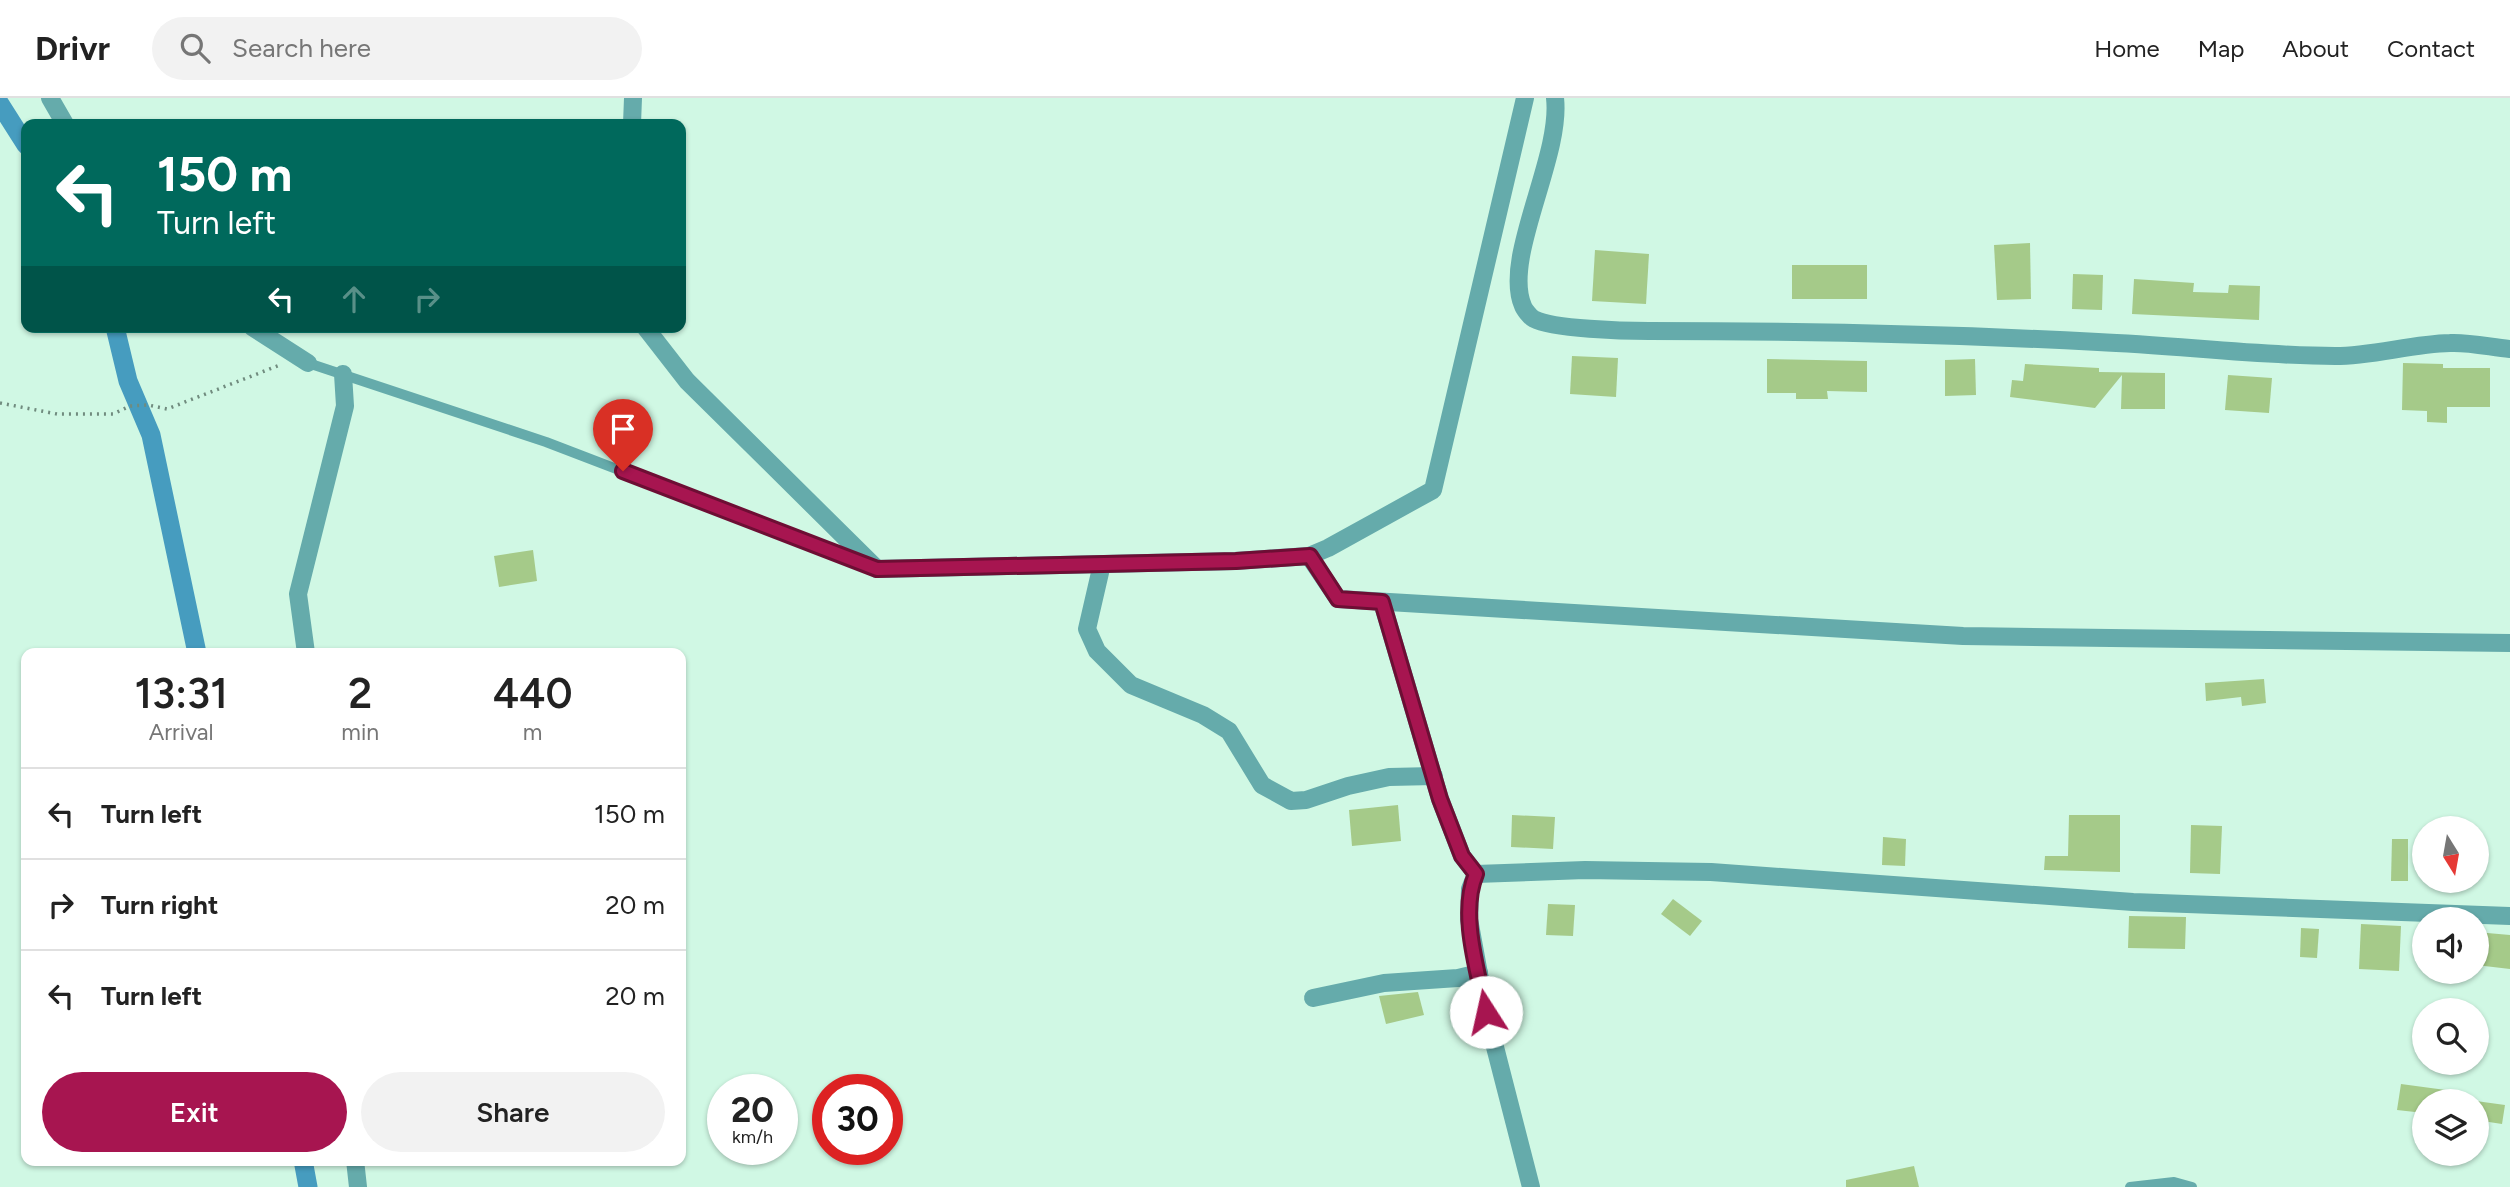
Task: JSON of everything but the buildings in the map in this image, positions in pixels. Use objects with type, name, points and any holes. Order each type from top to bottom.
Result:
[{"type":"street","points":[[50,98],[62,119]]},
{"type":"street","points":[[632,119],[634,98]]},
{"type":"street","points":[[650,333],[687,381],[877,569],[1236,561],[1310,556],[1433,490],[1525,98]]},
{"type":"street","points":[[1555,98],[1556,124],[1552,145],[1521,262],[1519,288],[1523,307],[1534,319],[1561,326],[1628,331],[1825,331],[2099,342],[2337,356],[2451,343],[2510,349]]},
{"type":"street","points":[[261,333],[308,363]]},
{"type":"street","points":[[305,648],[298,594],[345,406],[343,374]]},
{"type":"street","points":[[1310,556],[1338,599],[1963,636],[2510,643]]},
{"type":"street","points":[[1102,564],[1087,629],[1097,651],[1131,685],[1203,715],[1229,731],[1262,785],[1291,801],[1306,800],[1348,786],[1389,777],[1434,776]]},
{"type":"street","points":[[1382,602],[1434,776],[1462,856],[1476,874]]},
{"type":"street","points":[[1476,874],[1585,870],[1711,872],[2133,902],[2510,916]]},
{"type":"street","points":[[1476,874],[1469,889],[1469,919],[1486,1012],[1531,1187]]},
{"type":"street","points":[[1314,998],[1384,983],[1458,978],[1479,973]]},
{"type":"street","points":[[356,1166],[358,1187]]},
{"type":"lane","points":[[308,363],[546,442],[877,569]]},
{"type":"lane","points":[[2130,1187],[2174,1182],[2192,1187]]},
{"type":"path","points":[[0,403],[57,414],[113,414],[130,406],[148,405],[167,409],[286,363],[308,363]]},
{"type":"waterway","points":[[0,104],[21,137]]},
{"type":"waterway","points":[[116,333],[128,381],[151,435],[196,648]]},
{"type":"waterway","points":[[304,1166],[308,1187]]},
{"type":"route","points":[[623,471],[877,569],[1236,561],[1310,556],[1338,599],[1382,602],[1440,799],[1462,856],[1476,874],[1469,889],[1469,919],[1486,1012]]}]
